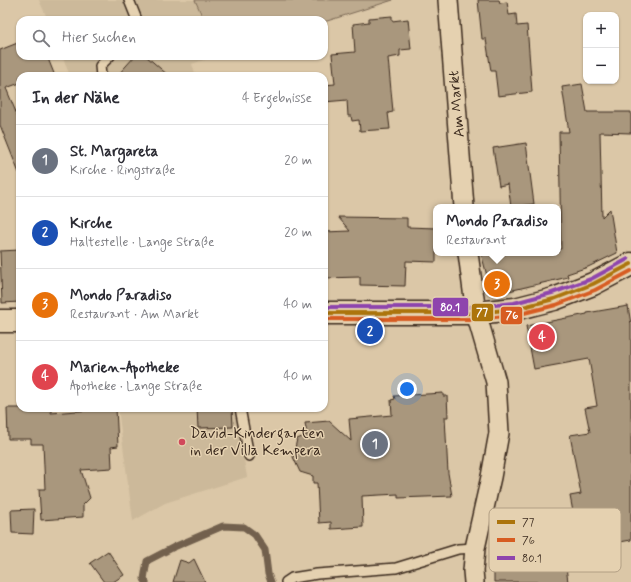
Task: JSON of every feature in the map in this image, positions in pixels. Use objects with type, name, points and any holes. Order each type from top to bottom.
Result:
[{"type":"main road","points":[[328,313],[476,313],[515,309],[554,299],[594,284],[631,264]]},
{"type":"main road","points":[[0,321],[16,321]]},
{"type":"street","name":"Am Markt","points":[[448,0],[464,204]]},
{"type":"street","points":[[468,256],[476,313],[496,382],[499,433],[475,548],[473,571],[474,582]]},
{"type":"lane","points":[[129,0],[135,16]]},
{"type":"lane","points":[[101,72],[100,66],[106,60]]},
{"type":"lane","points":[[241,412],[249,456]]},
{"type":"lane","points":[[286,582],[292,578],[316,574],[396,568],[458,549],[475,548]]},
{"type":"shaded area","points":[[39,0],[195,0],[202,16],[46,16]]},
{"type":"shaded area","points":[[195,0],[393,0],[328,21],[328,16],[202,16]]},
{"type":"shaded area","points":[[64,60],[204,60],[192,64],[195,72],[68,72]]},
{"type":"shaded area","name":"David-Kindergarten in der Villa Kempera","points":[[119,412],[236,412],[247,477],[165,503],[133,521]]},
{"type":"building","points":[[478,0],[499,0],[500,3],[507,2],[509,15],[516,14],[517,26],[527,25],[532,92],[498,96],[495,71],[491,71],[486,39],[482,39]]},
{"type":"building","points":[[392,16],[392,21],[408,19],[411,49],[400,50],[400,56],[388,58],[393,112],[388,113],[390,129],[360,131],[359,120],[352,121],[351,116],[348,116],[347,100],[328,102],[328,85],[335,84],[332,54],[355,52],[353,24],[369,22],[369,18]]},
{"type":"building","points":[[16,44],[16,60],[49,60],[53,72],[16,72],[16,84],[6,88],[16,112],[16,165],[0,125],[0,50]]},
{"type":"building","points":[[131,60],[151,60],[164,72],[121,72]]},
{"type":"building","points":[[582,84],[587,112],[631,112],[631,133],[600,132],[602,217],[610,209],[617,253],[588,267],[567,274],[568,277],[492,295],[482,256],[561,256],[559,132],[569,132],[562,87]]},
{"type":"building","points":[[526,143],[534,204],[511,204],[508,184],[499,186],[493,148]]},
{"type":"building","points":[[338,217],[407,218],[407,227],[433,228],[433,256],[436,256],[436,262],[406,261],[405,286],[360,285],[360,277],[328,278],[328,232],[350,231]]},
{"type":"building","points":[[16,250],[16,302],[2,303],[0,251]]},
{"type":"building","points":[[628,306],[631,324],[631,540],[621,542],[621,508],[572,508],[570,496],[581,494],[570,435],[590,432],[585,408],[597,406],[589,359],[534,369],[526,326]]},
{"type":"building","points":[[443,393],[443,396],[447,396],[448,417],[445,417],[448,473],[452,496],[398,498],[398,494],[362,496],[363,527],[331,529],[331,522],[319,523],[317,483],[313,483],[313,476],[300,472],[293,457],[297,439],[307,435],[305,423],[329,421],[351,441],[349,419],[392,415],[391,400],[395,399],[394,396]]},
{"type":"building","points":[[7,408],[16,408],[16,412],[116,412],[118,446],[111,447],[112,468],[81,470],[90,498],[83,505],[83,517],[41,520],[39,489],[45,489],[43,444],[31,444],[31,439],[8,439]]},
{"type":"building","points":[[197,412],[232,412],[233,427],[198,428]]},
{"type":"building","points":[[34,509],[33,534],[12,533],[11,510]]},
{"type":"building","points":[[108,551],[124,575],[113,582],[104,582],[90,563]]},
{"type":"building","points":[[194,559],[205,582],[173,582],[180,560],[189,563]]},
{"type":"building","points":[[494,572],[567,572],[568,582],[494,582]]},
{"type":"waterway","points":[[146,582],[144,579],[147,561],[174,547],[223,526],[244,527],[255,535],[265,550],[268,574],[271,582]]},
{"type":"transit line","name":"80.1","points":[[328,307],[476,307],[514,303],[552,293],[591,279],[628,259]]},
{"type":"transit line","name":"77","points":[[328,313],[476,313],[515,309],[554,299],[593,284],[631,264]]},
{"type":"transit line","name":"76","points":[[328,319],[476,319],[516,315],[556,305],[595,290],[631,271]]},
{"type":"place","name":"Mondo Paradiso","points":[[497,284]]},
{"type":"place","name":"Kirche","points":[[370,331]]},
{"type":"place","name":"Marien-Apotheke","points":[[542,337]]},
{"type":"place","name":"David-Kindergarten in der Villa Kempera","points":[[182,442]]},
{"type":"place","name":"St. Margareta","points":[[375,444]]}]
